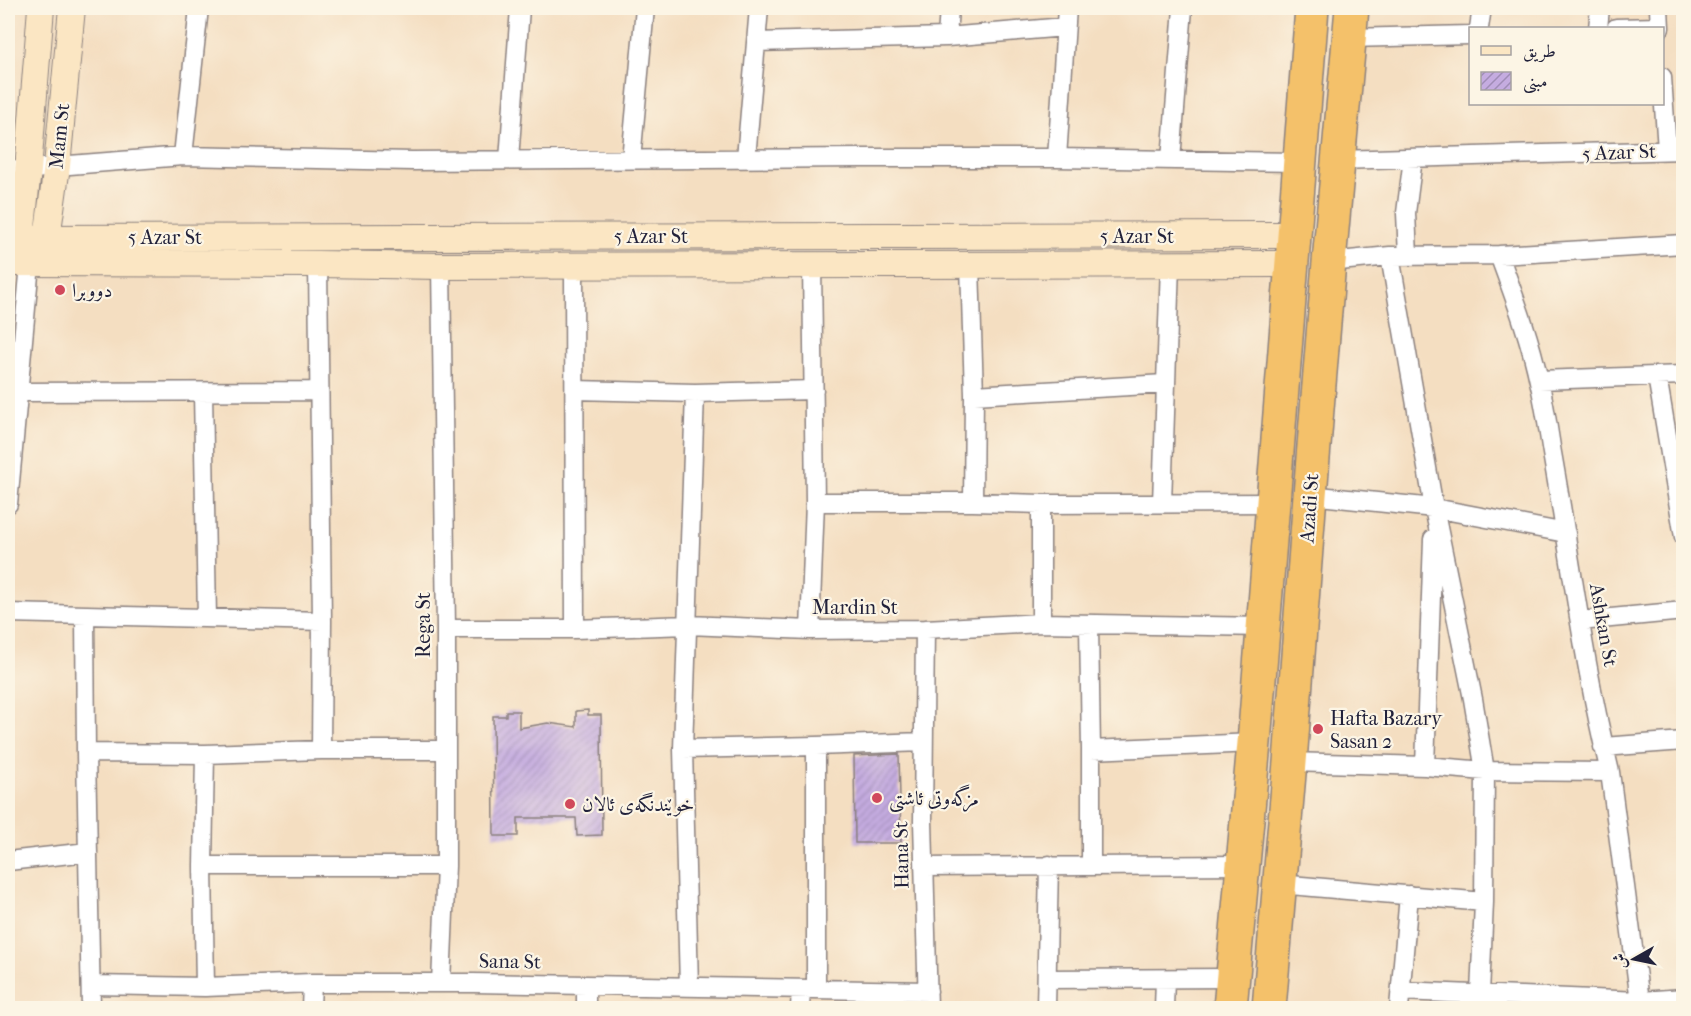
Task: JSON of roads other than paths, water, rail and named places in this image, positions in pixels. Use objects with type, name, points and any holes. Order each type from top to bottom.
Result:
[{"type":"highway","name":"Azadi St","points":[[1231,993],[1244,865],[1312,8]]},
{"type":"highway","name":"Azadi St","points":[[1269,1008],[1329,262],[1351,23]]},
{"type":"main road","name":"Mam St","points":[[41,8],[18,169],[14,238],[25,264],[47,237],[57,166],[72,8]]},
{"type":"main road","name":"5 Azar St","points":[[14,238],[737,236],[1293,250]]},
{"type":"main road","points":[[736,265],[737,236]]},
{"type":"main road","name":"5 Azar St","points":[[25,264],[574,266],[1170,264],[1293,250]]},
{"type":"street","points":[[183,156],[199,8]]},
{"type":"street","points":[[510,160],[520,8]]},
{"type":"street","points":[[631,160],[645,8]]},
{"type":"street","points":[[746,158],[759,8]]},
{"type":"street","points":[[947,37],[949,8]]},
{"type":"street","points":[[1057,158],[1067,8]]},
{"type":"street","points":[[1171,160],[1183,8]]},
{"type":"street","points":[[1479,27],[1482,8]]},
{"type":"street","points":[[1598,27],[1600,8]]},
{"type":"street","points":[[1659,8],[1660,27]]},
{"type":"street","points":[[1351,23],[1469,34]]},
{"type":"street","points":[[756,42],[947,37],[1065,27]]},
{"type":"street","points":[[1664,88],[1675,150]]},
{"type":"street","name":"5 Azar St","points":[[1338,160],[1675,150]]},
{"type":"street","points":[[18,169],[183,156],[412,161],[1057,158],[1299,162]]},
{"type":"street","points":[[1413,158],[1399,256],[1434,508],[1473,699],[1485,771],[1484,902],[1480,994]]},
{"type":"street","points":[[1329,262],[1399,256],[1499,255],[1683,244]]},
{"type":"street","name":"Ashkan St","points":[[1499,255],[1539,380],[1580,621],[1603,747],[1610,772],[1639,1005]]},
{"type":"street","points":[[8,504],[19,392],[25,264]]},
{"type":"street","points":[[318,264],[321,750]]},
{"type":"street","points":[[1162,503],[1170,264]]},
{"type":"street","points":[[810,630],[815,502],[812,265]]},
{"type":"street","points":[[970,265],[974,395],[973,502]]},
{"type":"street","name":"Rega St","points":[[441,266],[446,629],[446,866],[441,983]]},
{"type":"street","points":[[574,266],[575,629]]},
{"type":"street","points":[[1539,380],[1683,375]]},
{"type":"street","points":[[1658,376],[1683,537]]},
{"type":"street","points":[[974,395],[1165,384]]},
{"type":"street","points":[[575,390],[695,393],[814,390]]},
{"type":"street","points":[[19,392],[319,391]]},
{"type":"street","points":[[203,392],[207,618]]},
{"type":"street","points":[[689,987],[683,749],[695,393]]},
{"type":"street","points":[[1310,495],[1434,508],[1566,533]]},
{"type":"street","points":[[815,502],[1273,503]]},
{"type":"street","points":[[1041,504],[1041,623]]},
{"type":"street","points":[[1425,766],[1434,508]]},
{"type":"street","points":[[1580,621],[1683,611]]},
{"type":"street","points":[[8,613],[322,621]]},
{"type":"street","points":[[85,615],[91,1008]]},
{"type":"street","name":"Mardin St","points":[[446,629],[575,629],[688,625],[810,630],[925,629],[1041,623],[1263,627]]},
{"type":"street","points":[[1089,625],[1091,865]]},
{"type":"street","name":"Hana St","points":[[925,629],[924,867],[928,1000]]},
{"type":"street","points":[[1603,747],[1683,741]]},
{"type":"street","points":[[683,749],[923,742]]},
{"type":"street","points":[[1091,750],[1254,743]]},
{"type":"street","points":[[800,1008],[808,988],[816,746]]},
{"type":"street","points":[[86,753],[205,754],[321,750],[445,750]]},
{"type":"street","points":[[204,987],[205,754]]},
{"type":"street","points":[[1290,762],[1425,766],[1485,771],[1610,772]]},
{"type":"street","points":[[8,861],[88,852]]},
{"type":"street","points":[[1046,1008],[1049,865]]},
{"type":"street","points":[[924,867],[1244,865]]},
{"type":"street","points":[[203,866],[446,866]]},
{"type":"street","points":[[1279,884],[1484,902]]},
{"type":"street","points":[[1409,895],[1400,1000],[1480,994],[1639,1005],[1683,998]]},
{"type":"street","points":[[1047,979],[1165,979],[1231,993]]},
{"type":"street","points":[[1164,1008],[1165,979]]},
{"type":"street","points":[[311,1008],[312,983]]},
{"type":"street","name":"Sana St","points":[[92,985],[204,987],[312,983],[441,983],[808,988],[928,1000]]},
{"type":"street","points":[[586,985],[586,1008]]},
{"type":"place","name":"دووبرا","points":[[60,290]]},
{"type":"place","name":"Hafta Bazary Sasan 2","points":[[1318,729]]},
{"type":"place","name":"مزگەوتی ئاشتی","points":[[877,798]]},
{"type":"place","name":"خوێندنگەی ئالان","points":[[570,804]]}]
